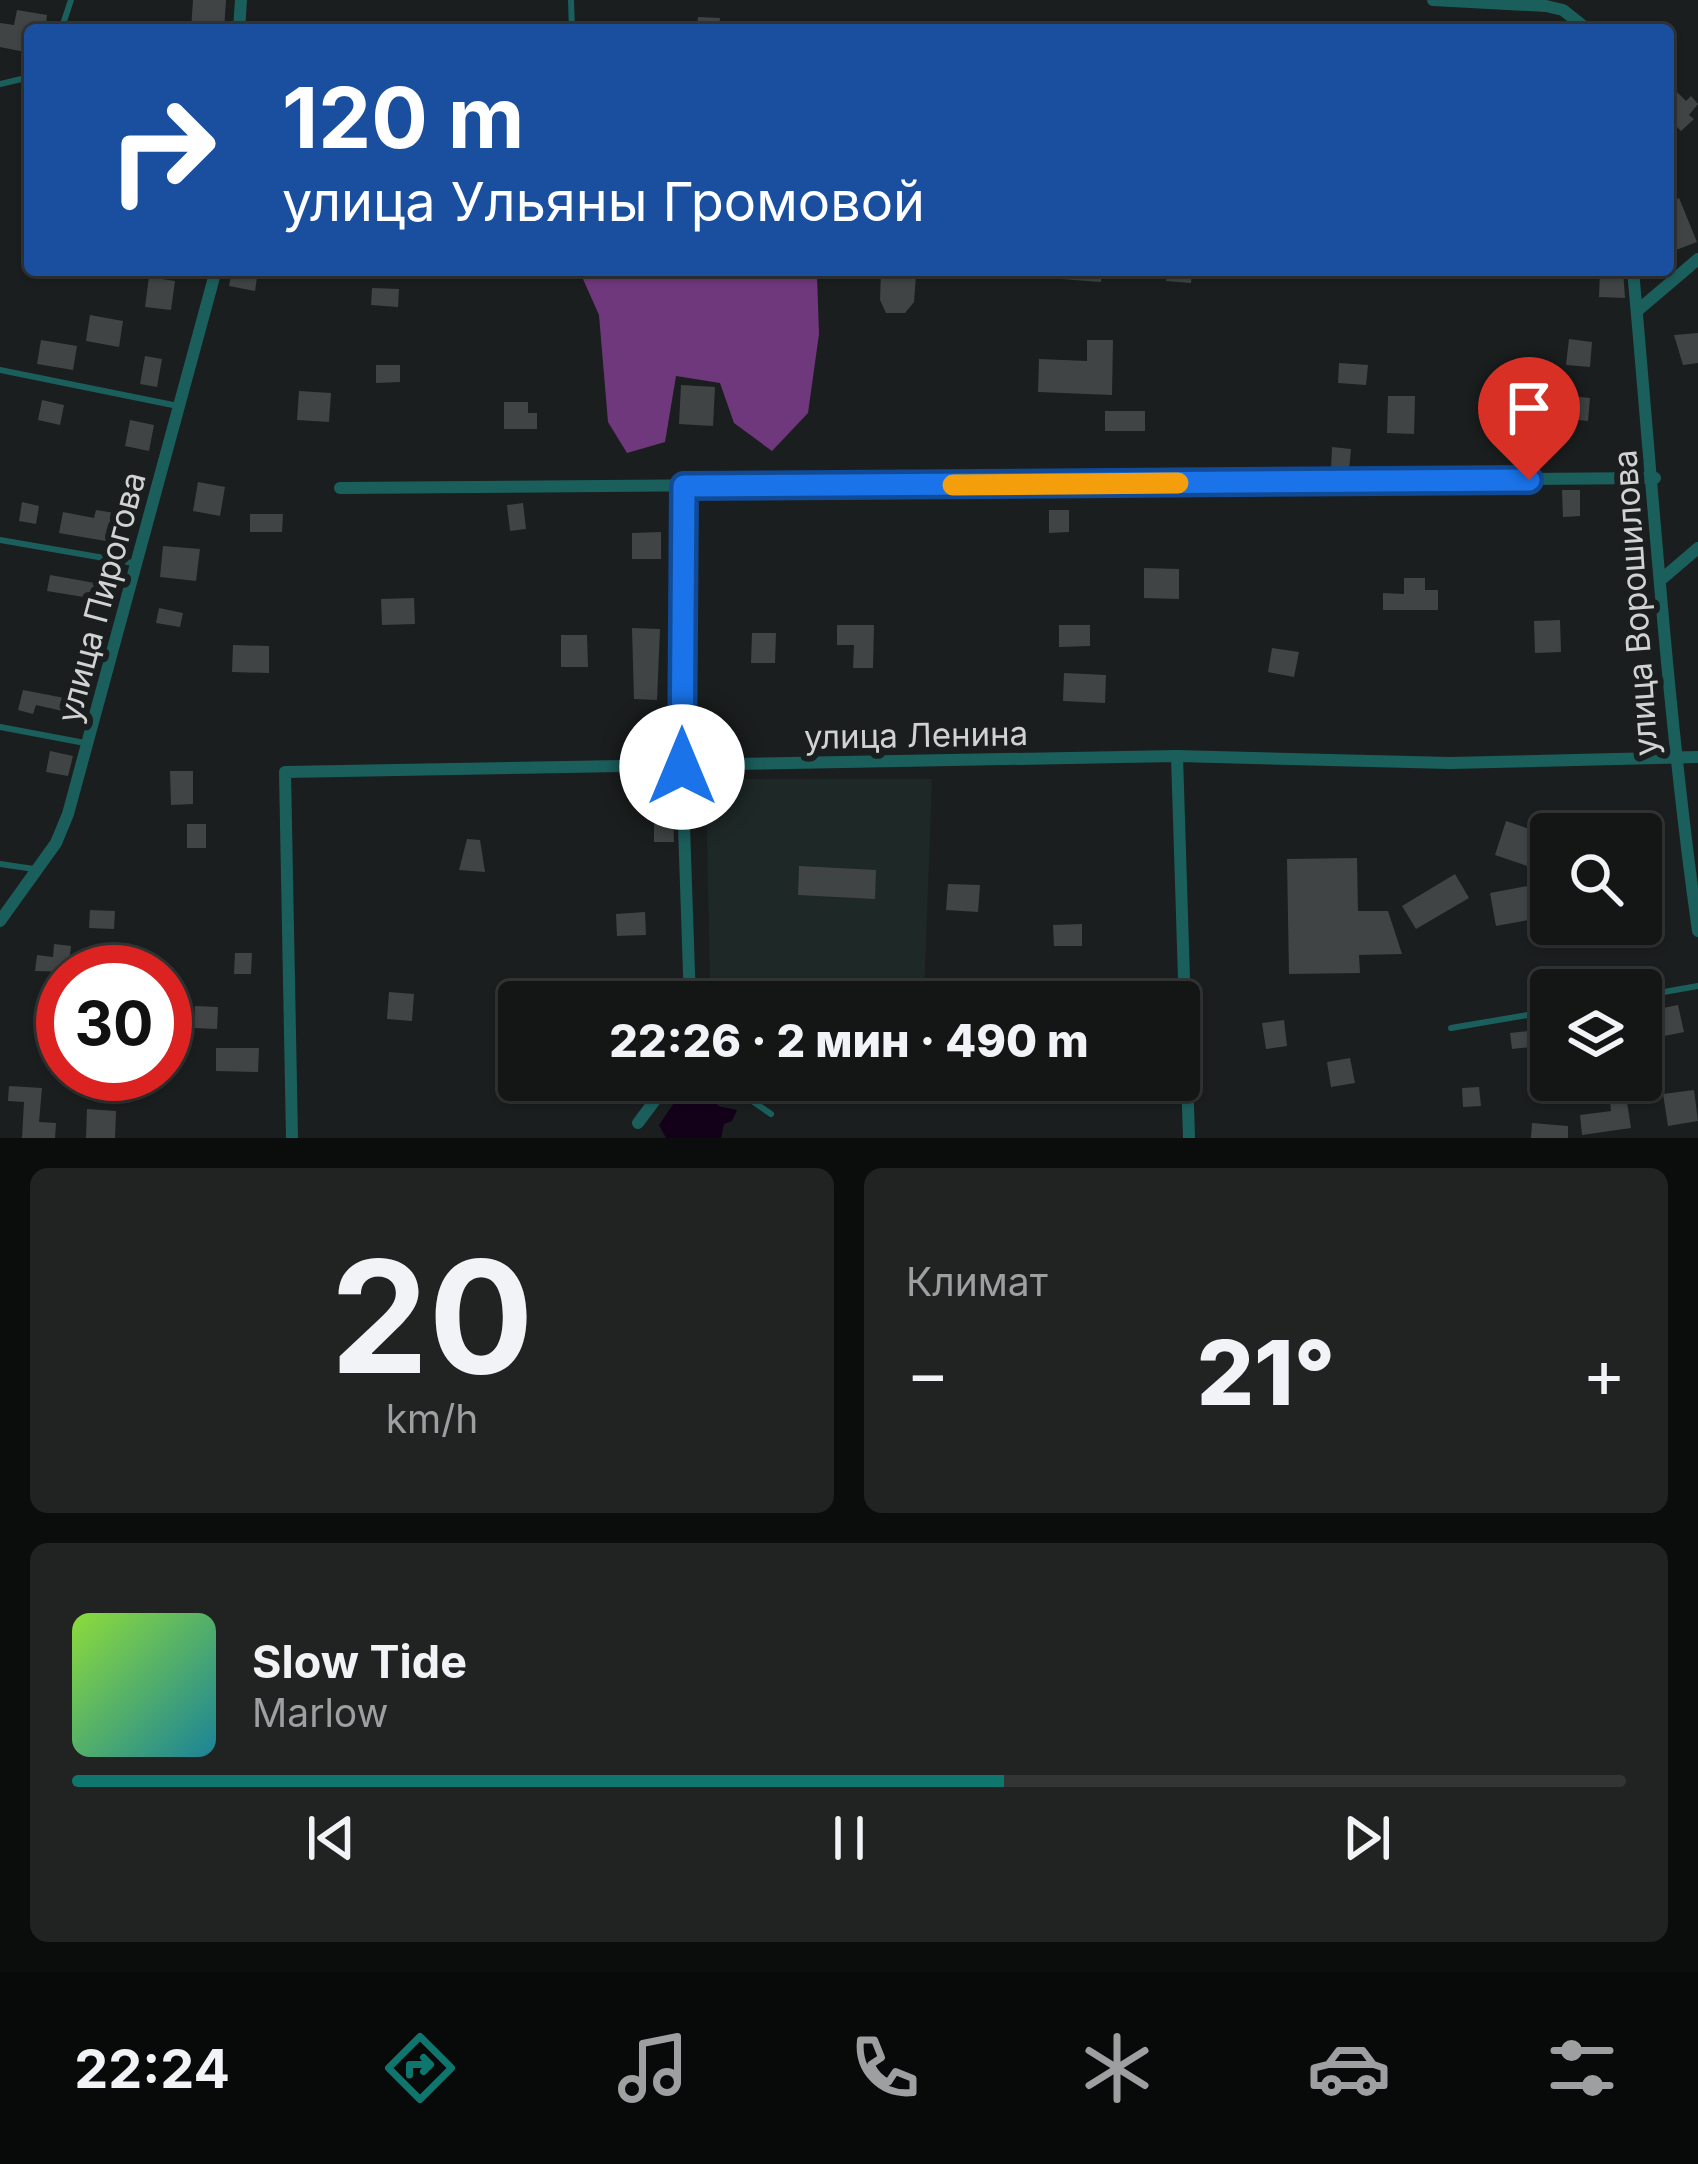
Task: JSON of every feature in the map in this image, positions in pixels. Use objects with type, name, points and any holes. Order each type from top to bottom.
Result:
[{"type":"street","points":[[1433,0],[1565,5]]},
{"type":"street","points":[[1637,311],[1698,259]]},
{"type":"street","name":"улица Пирогова","points":[[0,921],[38,870],[68,814],[214,276]]},
{"type":"street","name":"улица Ворошилова","points":[[1634,276],[1655,478],[1673,760],[1698,931]]},
{"type":"street","points":[[340,488],[1655,478]]},
{"type":"street","points":[[684,486],[682,767],[689,981]]},
{"type":"street","points":[[1663,578],[1698,548]]},
{"type":"street","points":[[1177,756],[1189,1138]]},
{"type":"street","name":"улица Ленина","points":[[292,1138],[285,772],[1177,756],[1450,763],[1698,757]]},
{"type":"street","points":[[638,1124],[656,1101]]},
{"type":"lane","points":[[0,370],[182,406]]},
{"type":"lane","points":[[0,540],[137,564]]},
{"type":"lane","points":[[0,727],[88,744]]},
{"type":"lane","points":[[0,864],[38,870]]},
{"type":"lane","points":[[1662,992],[1698,986]]},
{"type":"lane","points":[[1451,1028],[1530,1015]]},
{"type":"lane","points":[[752,1101],[771,1114]]},
{"type":"shaded area","points":[[582,276],[817,276],[819,334],[808,413],[772,451],[734,423],[720,383],[676,376],[665,442],[627,453],[608,422],[599,315]]},
{"type":"shaded area","points":[[706,779],[932,779],[925,981],[710,981]]},
{"type":"shaded area","points":[[716,1101],[718,1106],[737,1110],[732,1121],[724,1124],[721,1138],[666,1138],[659,1125],[674,1103]]},
{"type":"building","points":[[193,0],[226,0],[224,24],[191,24]]},
{"type":"building","points":[[17,10],[47,15],[46,24],[24,24],[24,52],[0,47],[0,23],[14,25]]},
{"type":"building","points":[[698,17],[720,18],[720,24],[697,24]]},
{"type":"building","points":[[1674,89],[1686,101],[1691,96],[1698,104],[1689,115],[1694,119],[1681,131],[1674,124]]},
{"type":"building","points":[[1679,198],[1697,242],[1676,250],[1674,245],[1674,200]]},
{"type":"building","points":[[231,276],[257,276],[255,291],[229,286]]},
{"type":"building","points":[[881,276],[916,276],[914,302],[905,313],[886,313],[880,300]]},
{"type":"building","points":[[1061,276],[1102,276],[1101,282]]},
{"type":"building","points":[[1166,276],[1192,276],[1191,283],[1166,281]]},
{"type":"building","points":[[1600,276],[1623,276],[1625,298],[1599,297]]},
{"type":"building","points":[[149,277],[175,281],[171,310],[145,307]]},
{"type":"building","points":[[372,288],[399,289],[398,307],[371,305]]},
{"type":"building","points":[[90,315],[123,321],[119,347],[86,341]]},
{"type":"building","points":[[1698,333],[1698,363],[1683,365],[1674,335]]},
{"type":"building","points":[[1569,339],[1592,342],[1590,367],[1566,365]]},
{"type":"building","points":[[41,340],[77,346],[73,370],[37,364]]},
{"type":"building","points":[[1087,340],[1113,340],[1112,395],[1038,392],[1039,359],[1087,361]]},
{"type":"building","points":[[145,356],[162,359],[157,387],[140,384]]},
{"type":"building","points":[[1339,363],[1368,365],[1366,385],[1338,383]]},
{"type":"building","points":[[376,365],[400,365],[400,382],[376,383]]},
{"type":"building","points":[[681,385],[715,387],[713,426],[679,424]]},
{"type":"building","points":[[299,391],[331,393],[329,422],[297,420]]},
{"type":"building","points":[[1561,395],[1590,398],[1588,421],[1559,418]]},
{"type":"building","points":[[1388,396],[1415,396],[1414,434],[1387,433]]},
{"type":"building","points":[[42,400],[64,405],[60,425],[38,420]]},
{"type":"building","points":[[504,402],[528,402],[528,413],[537,413],[537,429],[504,429]]},
{"type":"building","points":[[1105,411],[1145,411],[1145,431],[1105,431]]},
{"type":"building","points":[[130,420],[154,425],[149,451],[125,446]]},
{"type":"building","points":[[1332,447],[1351,449],[1349,470],[1331,469]]},
{"type":"building","points":[[198,482],[225,487],[220,516],[193,511]]},
{"type":"building","points":[[1562,490],[1580,490],[1580,516],[1563,517]]},
{"type":"building","points":[[22,502],[39,506],[36,524],[19,521]]},
{"type":"building","points":[[523,503],[526,529],[510,531],[507,505]]},
{"type":"building","points":[[96,510],[127,515],[123,544],[59,533],[63,512],[94,518]]},
{"type":"building","points":[[1049,510],[1069,510],[1069,532],[1049,533]]},
{"type":"building","points":[[250,514],[283,514],[282,532],[250,532]]},
{"type":"building","points":[[661,532],[661,559],[632,559],[632,533]]},
{"type":"building","points":[[163,546],[200,549],[196,581],[160,577]]},
{"type":"building","points":[[1144,568],[1179,569],[1179,599],[1144,598]]},
{"type":"building","points":[[50,575],[112,586],[108,601],[47,591]]},
{"type":"building","points":[[1404,578],[1425,578],[1425,590],[1438,590],[1438,610],[1383,610],[1383,593],[1404,594]]},
{"type":"building","points":[[414,598],[415,624],[382,625],[381,599]]},
{"type":"building","points":[[159,608],[183,613],[180,627],[156,623]]},
{"type":"building","points":[[1560,620],[1561,652],[1535,653],[1534,621]]},
{"type":"building","points":[[837,625],[874,625],[873,668],[853,668],[854,645],[837,645]]},
{"type":"building","points":[[1059,625],[1090,625],[1090,646],[1059,647]]},
{"type":"building","points":[[632,628],[660,629],[657,700],[634,699]]},
{"type":"building","points":[[752,633],[776,633],[775,663],[751,663]]},
{"type":"building","points":[[561,635],[587,635],[588,667],[561,667]]},
{"type":"building","points":[[233,645],[269,646],[269,673],[232,672]]},
{"type":"building","points":[[1272,648],[1299,652],[1294,677],[1268,672]]},
{"type":"building","points":[[1064,673],[1106,675],[1105,703],[1063,701]]},
{"type":"building","points":[[23,690],[85,702],[80,723],[65,719],[67,712],[36,705],[33,714],[18,710]]},
{"type":"building","points":[[50,751],[73,756],[68,776],[46,772]]},
{"type":"building","points":[[170,771],[193,771],[193,804],[171,805]]},
{"type":"building","points":[[654,811],[673,811],[674,842],[654,842]]},
{"type":"building","points":[[1506,821],[1530,829],[1530,867],[1495,855]]},
{"type":"building","points":[[187,824],[206,824],[206,848],[187,848]]},
{"type":"building","points":[[467,839],[480,840],[485,872],[459,870]]},
{"type":"building","points":[[1357,858],[1358,911],[1388,911],[1402,954],[1359,955],[1360,973],[1289,974],[1287,859]]},
{"type":"building","points":[[799,866],[876,870],[875,899],[798,895]]},
{"type":"building","points":[[1455,874],[1469,898],[1416,929],[1402,906]]},
{"type":"building","points":[[948,884],[980,885],[978,912],[946,910]]},
{"type":"building","points":[[1530,886],[1530,920],[1496,926],[1490,893]]},
{"type":"building","points":[[90,910],[115,911],[114,929],[89,928]]},
{"type":"building","points":[[645,912],[646,935],[617,936],[616,914]]},
{"type":"building","points":[[1082,924],[1082,946],[1054,946],[1053,925]]},
{"type":"building","points":[[235,953],[252,953],[251,974],[234,974]]},
{"type":"building","points":[[389,992],[414,994],[412,1021],[387,1019]]},
{"type":"building","points":[[1678,1005],[1684,1032],[1662,1036],[1662,1008]]},
{"type":"building","points":[[195,1006],[218,1007],[217,1029],[194,1028]]},
{"type":"building","points":[[1284,1020],[1287,1046],[1266,1049],[1262,1023]]},
{"type":"building","points":[[1530,1031],[1530,1047],[1512,1049],[1510,1033]]},
{"type":"building","points":[[216,1048],[259,1048],[258,1072],[216,1071]]},
{"type":"building","points":[[1350,1058],[1355,1083],[1331,1087],[1327,1062]]},
{"type":"building","points":[[9,1086],[36,1088],[36,1101],[41,1101],[39,1122],[56,1123],[55,1138],[22,1138],[24,1102],[8,1101]]},
{"type":"building","points":[[1479,1087],[1481,1106],[1463,1107],[1462,1088]]},
{"type":"building","points":[[1694,1090],[1698,1121],[1668,1126],[1663,1094]]},
{"type":"building","points":[[1610,1101],[1639,1101],[1627,1102],[1631,1128],[1582,1135],[1580,1115],[1611,1111]]},
{"type":"building","points":[[87,1109],[116,1111],[115,1138],[86,1138]]},
{"type":"building","points":[[1532,1123],[1568,1126],[1568,1138],[1531,1138]]},
{"type":"slow traffic","points":[[953,485],[1178,483]]},
{"type":"route","points":[[682,767],[684,486],[1529,480]]}]
